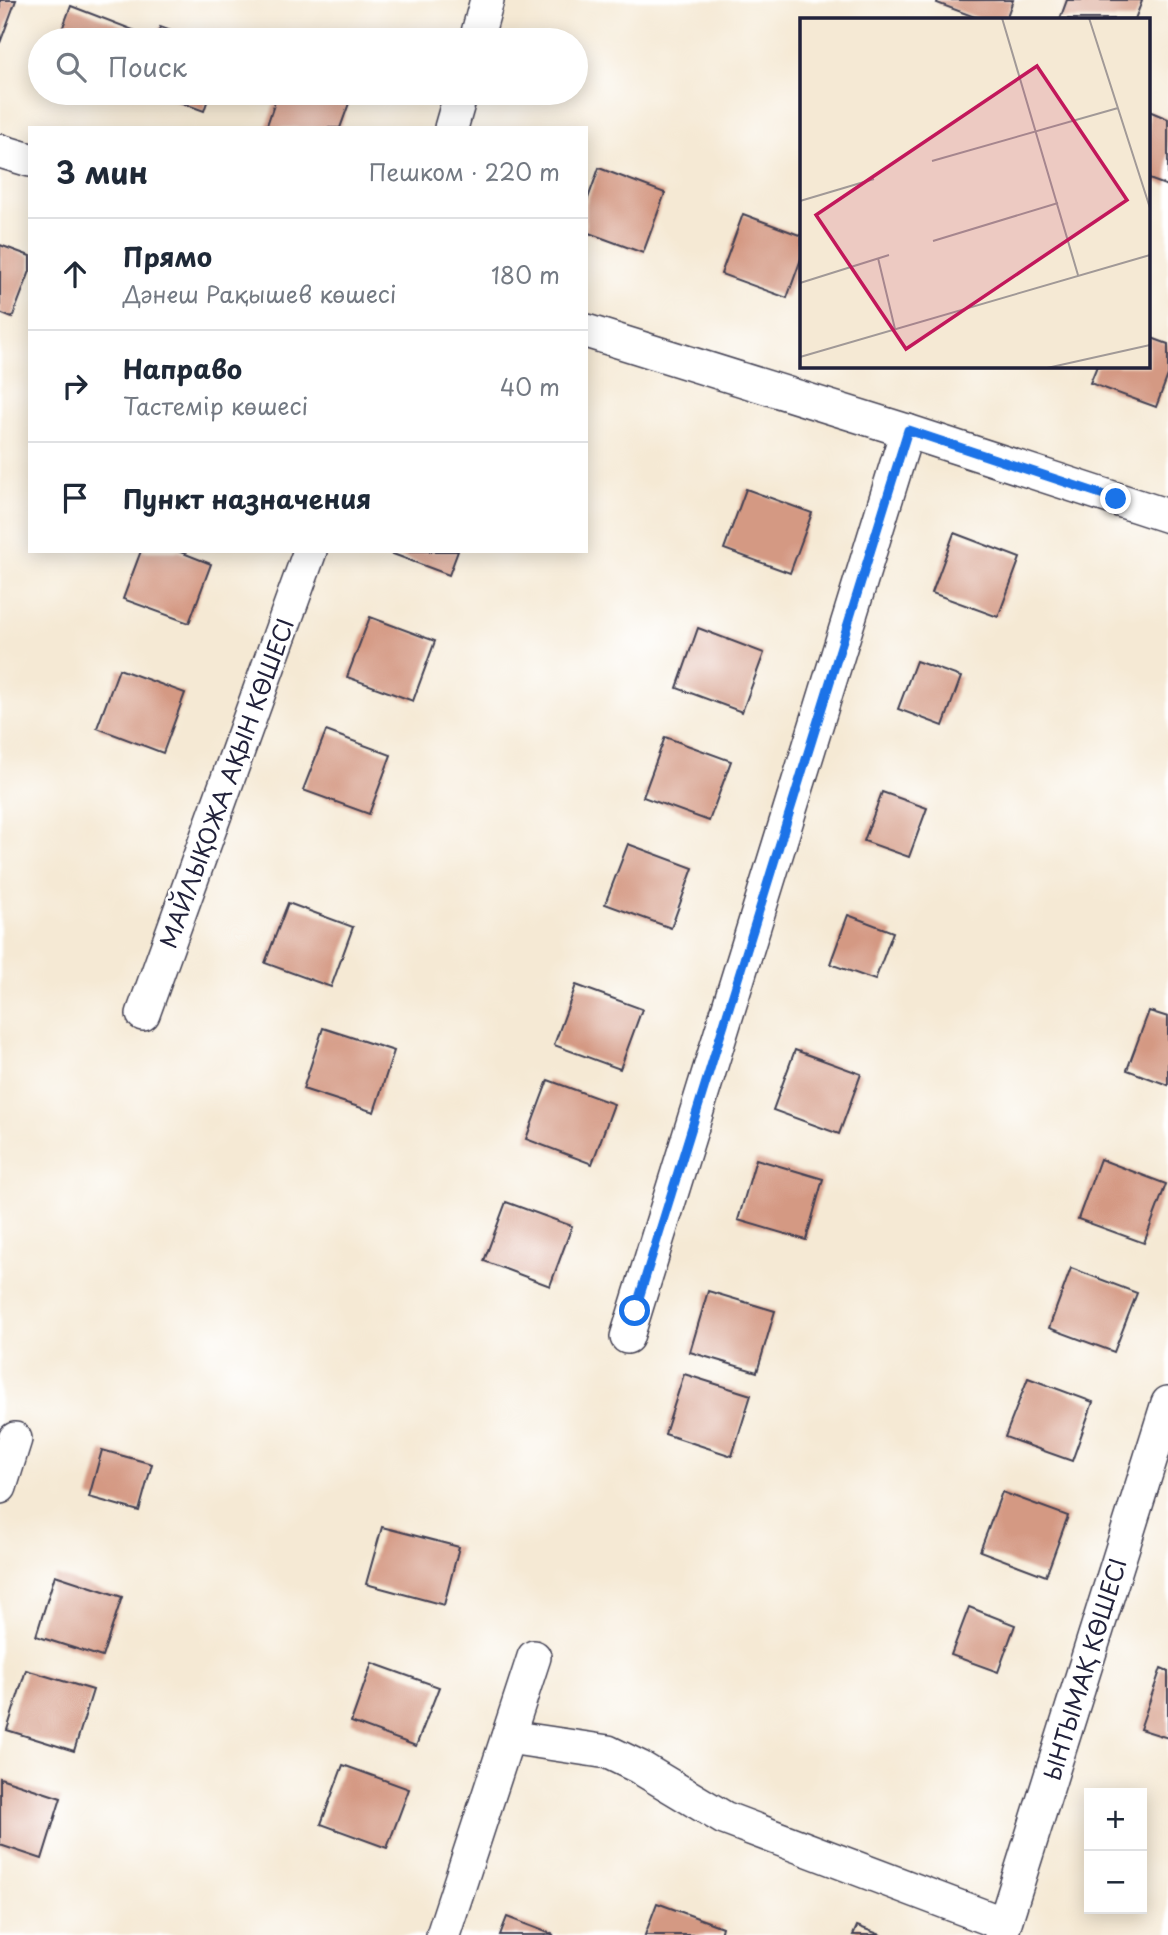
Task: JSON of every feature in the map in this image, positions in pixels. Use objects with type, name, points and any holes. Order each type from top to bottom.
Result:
[{"type":"street","points":[[479,28],[487,0]]},
{"type":"street","points":[[452,126],[458,105]]},
{"type":"street","points":[[0,151],[28,159]]},
{"type":"street","points":[[588,332],[908,430],[1168,516]]},
{"type":"street","points":[[626,1338],[908,430]]},
{"type":"street","name":"МАЙЛЫҚОЖА АҚЫН КӨШЕСІ","points":[[143,1014],[309,553]]},
{"type":"street","name":"ЫНТЫМАҚ КӨШЕСІ","points":[[1003,1929],[1168,1403]]},
{"type":"street","points":[[0,1487],[15,1439]]},
{"type":"street","points":[[443,1935],[534,1657]]},
{"type":"street","points":[[508,1737],[608,1752],[639,1767],[724,1818],[1003,1929]]},
{"type":"building","points":[[0,0],[16,0],[0,43]]},
{"type":"building","points":[[938,0],[1013,0],[1006,18],[977,18],[937,3]]},
{"type":"building","points":[[1067,0],[1142,1],[1135,18],[1060,18]]},
{"type":"building","points":[[71,6],[128,28],[63,28]]},
{"type":"building","points":[[188,105],[206,105],[204,111]]},
{"type":"building","points":[[274,105],[348,105],[341,126],[267,126]]},
{"type":"building","points":[[1150,111],[1168,119],[1168,186],[1150,179]]},
{"type":"building","points":[[599,168],[665,193],[643,253],[588,233],[588,198]]},
{"type":"building","points":[[743,214],[800,235],[800,262],[787,298],[721,274]]},
{"type":"building","points":[[0,245],[28,255],[28,276],[12,318],[0,313]]},
{"type":"building","points":[[1150,337],[1168,344],[1168,375],[1156,407],[1090,383],[1096,368],[1150,368]]},
{"type":"building","points":[[746,489],[812,513],[790,573],[724,549]]},
{"type":"building","points":[[954,533],[1020,558],[998,617],[932,593]]},
{"type":"building","points":[[140,553],[183,553],[211,564],[189,623],[123,599]]},
{"type":"building","points":[[390,553],[457,553],[449,575]]},
{"type":"building","points":[[370,617],[435,641],[413,701],[347,677]]},
{"type":"building","points":[[698,628],[764,653],[742,712],[677,688]]},
{"type":"building","points":[[916,661],[961,677],[943,726],[898,709]]},
{"type":"building","points":[[119,669],[185,693],[163,753],[97,728]]},
{"type":"building","points":[[326,731],[391,755],[369,814],[303,790]]},
{"type":"building","points":[[665,737],[731,761],[709,821],[643,797]]},
{"type":"building","points":[[882,792],[927,808],[909,857],[864,841]]},
{"type":"building","points":[[628,844],[693,868],[671,928],[605,904]]},
{"type":"building","points":[[288,903],[353,927],[331,987],[265,963]]},
{"type":"building","points":[[848,915],[893,932],[875,980],[830,964]]},
{"type":"building","points":[[576,985],[642,1009],[620,1069],[554,1045]]},
{"type":"building","points":[[1149,1011],[1168,1017],[1168,1085],[1127,1070]]},
{"type":"building","points":[[323,1028],[394,1051],[374,1112],[303,1089]]},
{"type":"building","points":[[795,1050],[861,1074],[839,1134],[773,1110]]},
{"type":"building","points":[[548,1080],[614,1104],[592,1164],[526,1139]]},
{"type":"building","points":[[756,1159],[823,1179],[806,1240],[738,1220]]},
{"type":"building","points":[[1100,1159],[1166,1184],[1144,1243],[1078,1219]]},
{"type":"building","points":[[506,1202],[572,1226],[550,1286],[484,1261]]},
{"type":"building","points":[[1071,1268],[1137,1293],[1114,1352],[1049,1328]]},
{"type":"building","points":[[708,1291],[775,1311],[757,1372],[690,1352]]},
{"type":"building","points":[[684,1374],[751,1395],[732,1456],[665,1434]]},
{"type":"building","points":[[1028,1378],[1093,1402],[1072,1461],[1005,1437]]},
{"type":"building","points":[[102,1450],[152,1464],[139,1511],[89,1497]]},
{"type":"building","points":[[1002,1492],[1068,1516],[1046,1576],[980,1551]]},
{"type":"building","points":[[382,1527],[459,1547],[444,1605],[366,1584]]},
{"type":"building","points":[[55,1575],[122,1597],[102,1657],[36,1636]]},
{"type":"building","points":[[969,1607],[1015,1625],[998,1672],[951,1655]]},
{"type":"building","points":[[372,1663],[439,1687],[416,1746],[351,1722]]},
{"type":"building","points":[[1161,1668],[1168,1671],[1168,1738],[1140,1729]]},
{"type":"building","points":[[26,1670],[93,1690],[74,1751],[7,1730]]},
{"type":"building","points":[[343,1765],[409,1789],[387,1848],[321,1824]]},
{"type":"building","points":[[0,1778],[61,1798],[42,1859],[0,1845]]},
{"type":"building","points":[[657,1903],[722,1927],[720,1935],[645,1935]]},
{"type":"building","points":[[507,1917],[554,1935],[500,1935]]},
{"type":"building","points":[[857,1926],[881,1935],[853,1935]]},
{"type":"route","points":[[635,1311],[908,430],[1116,499]]}]
